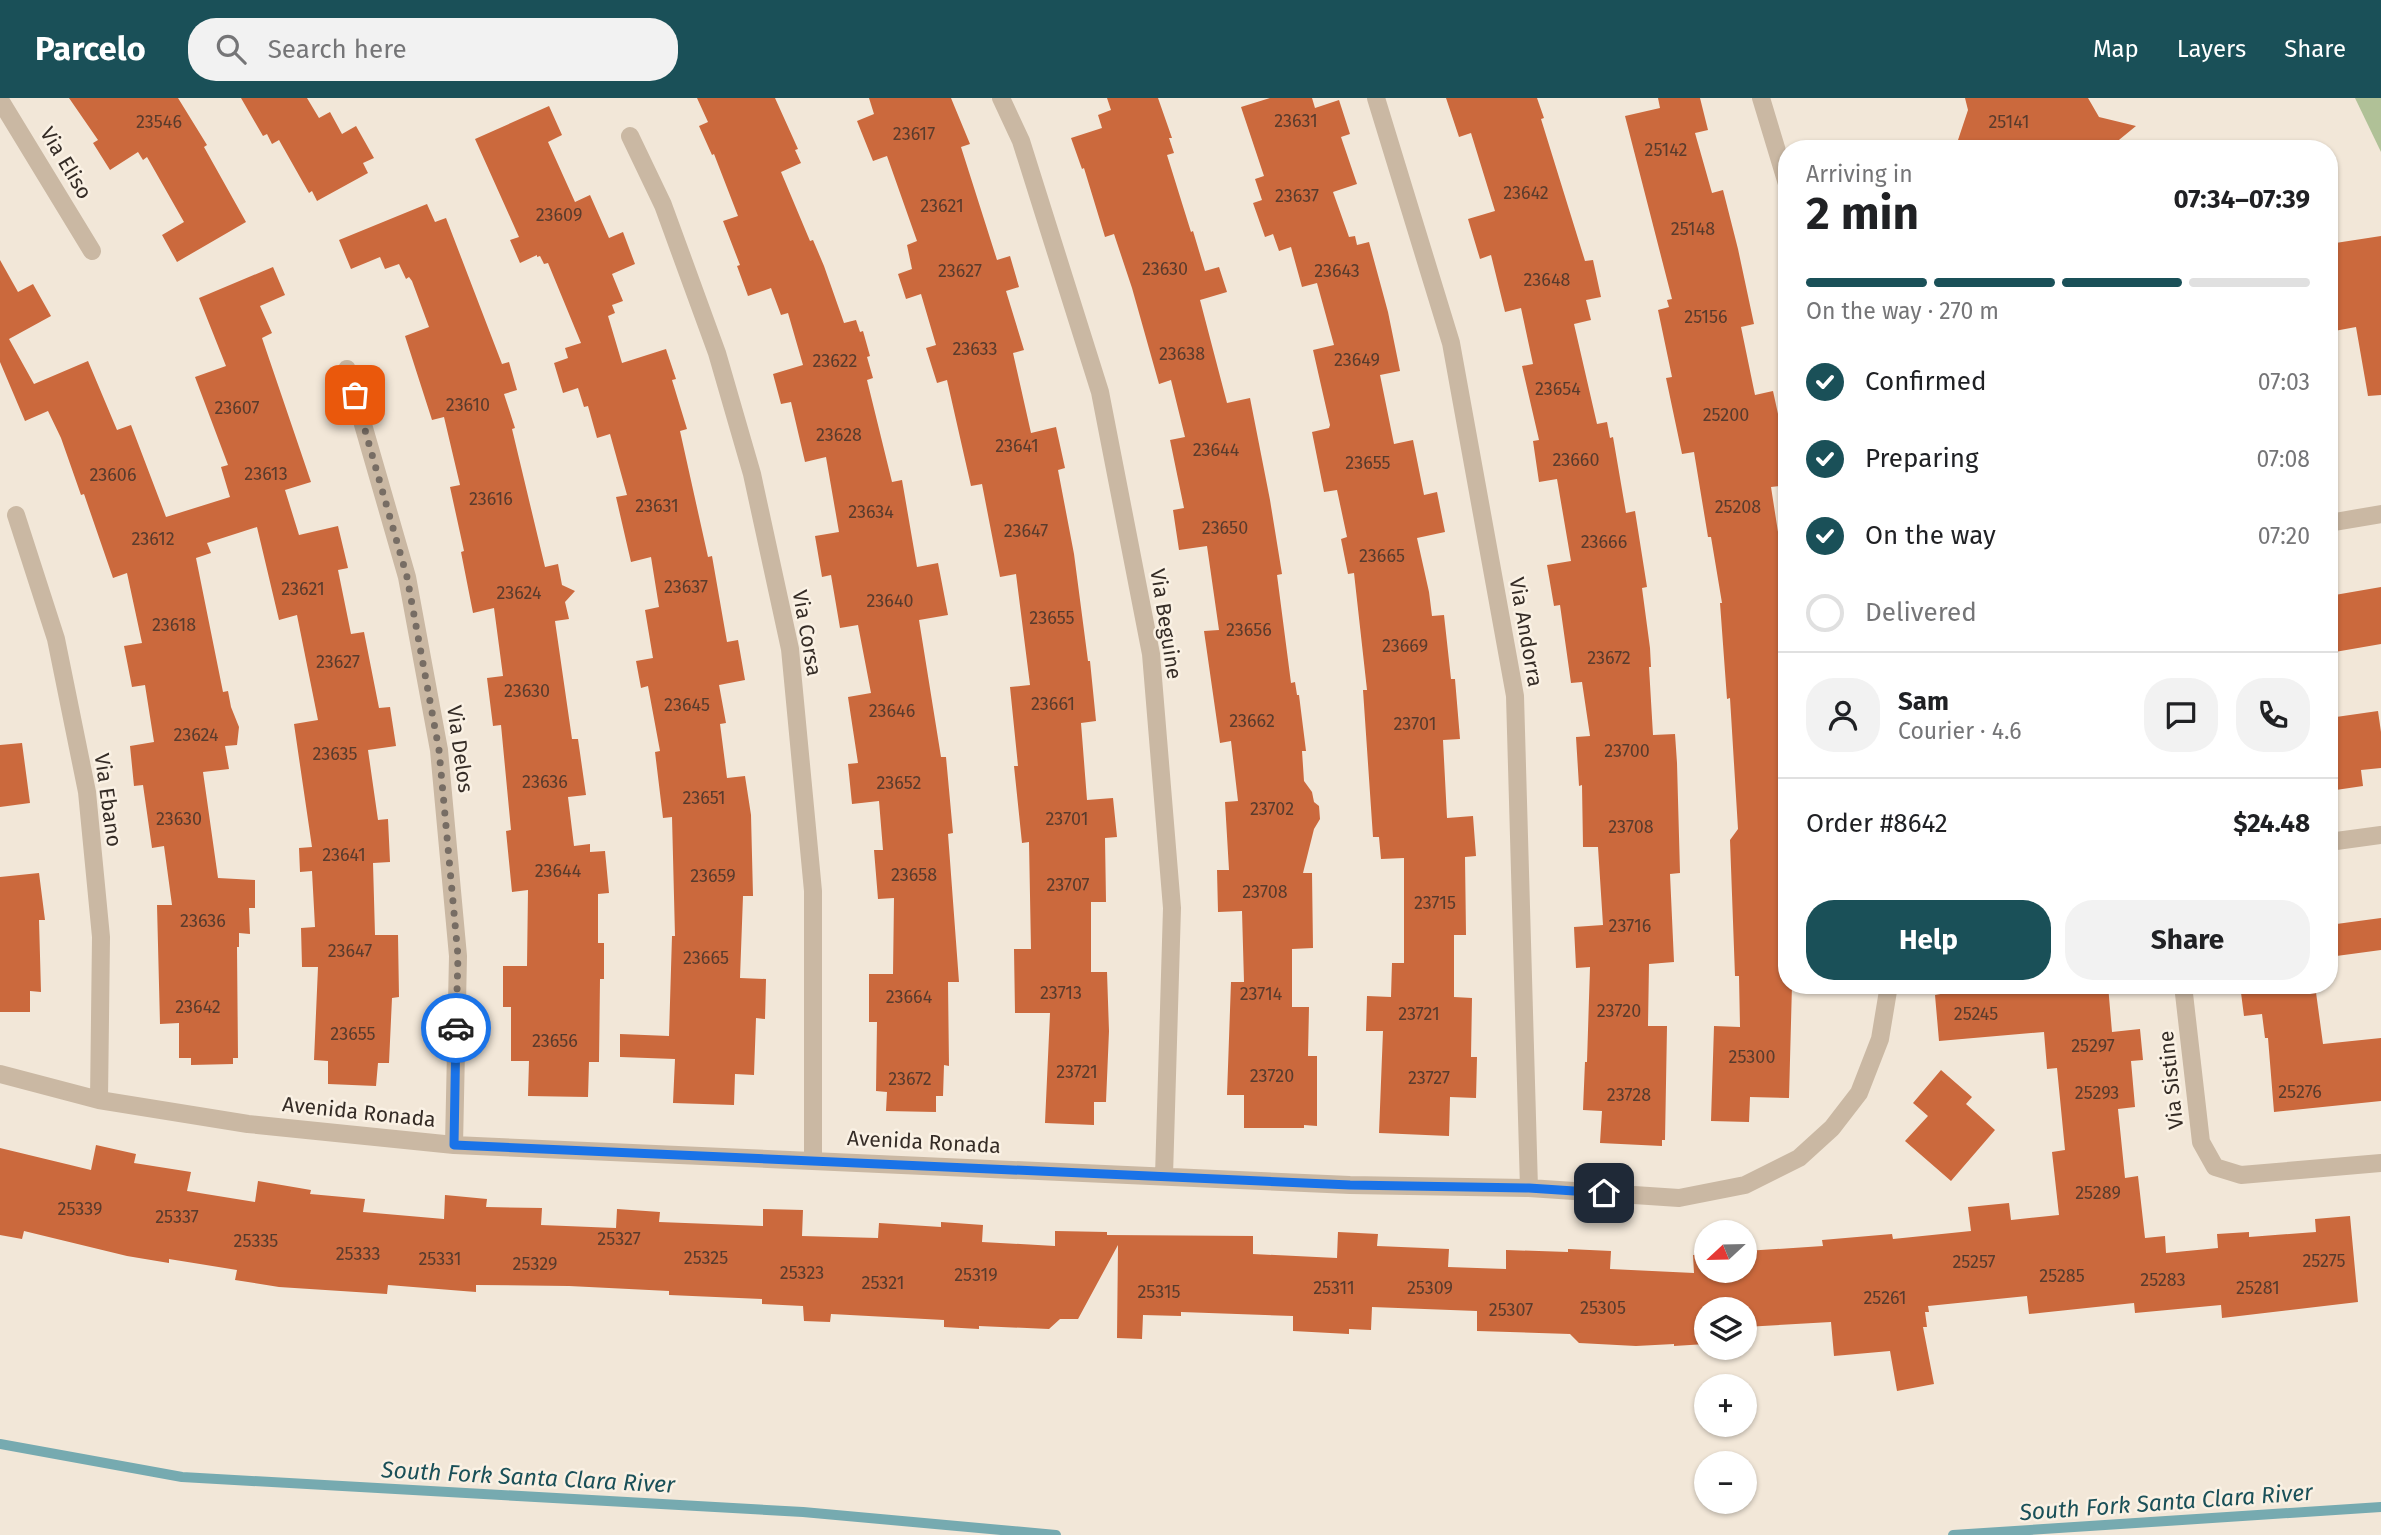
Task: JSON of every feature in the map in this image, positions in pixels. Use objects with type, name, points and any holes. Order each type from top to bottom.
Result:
[{"type":"street","name":"Via Beguine","points":[[1001,98],[1021,141],[1100,392],[1151,654],[1172,908],[1164,1177]]},
{"type":"street","name":"Via Andorra","points":[[1376,98],[1451,343],[1516,696],[1529,1188]]},
{"type":"street","points":[[1761,98],[1778,154]]},
{"type":"street","name":"Via Eliso","points":[[0,100],[92,251]]},
{"type":"street","name":"Via Corsa","points":[[630,136],[663,205],[717,353],[752,474],[790,649],[813,891],[813,1160]]},
{"type":"street","name":"Via Delos","points":[[348,369],[407,577],[439,750],[458,956],[454,1145]]},
{"type":"street","points":[[2338,521],[2381,514]]},
{"type":"street","name":"Via Ebano","points":[[16,515],[56,639],[87,792],[101,937],[99,1100]]},
{"type":"street","points":[[2338,841],[2381,835]]},
{"type":"street","name":"Avenida Ronada","points":[[0,1074],[99,1100],[248,1124],[454,1145],[1350,1185],[1529,1188],[1679,1198],[1745,1185],[1799,1158],[1832,1128],[1859,1093],[1880,1040],[1888,994]]},
{"type":"street","name":"Via Sistine","points":[[2184,994],[2201,1142],[2216,1167],[2241,1175],[2381,1163]]},
{"type":"green space","points":[[2355,98],[2381,98],[2381,152]]},
{"type":"building","points":[[69,98],[178,98],[207,145],[204,147],[246,222],[177,262],[162,235],[184,222],[147,157],[143,160],[138,152],[110,170],[93,143],[98,140]]},
{"type":"building","points":[[241,98],[307,98],[319,118],[330,112],[342,134],[356,126],[374,158],[363,163],[368,173],[317,201],[312,191],[309,193],[279,140],[272,144],[267,134],[263,136]]},
{"type":"building","points":[[697,98],[775,98],[798,149],[795,150],[801,163],[781,172],[810,241],[813,240],[824,266],[844,323],[856,320],[860,332],[863,331],[873,378],[867,380],[892,482],[902,480],[917,567],[938,563],[948,615],[919,620],[941,757],[946,757],[953,833],[948,834],[959,982],[948,982],[949,1066],[944,1065],[943,1096],[936,1096],[936,1112],[886,1111],[887,1092],[876,1091],[877,1022],[869,1022],[869,974],[893,974],[894,898],[878,899],[874,850],[883,850],[879,801],[852,804],[848,764],[858,763],[848,697],[871,693],[858,625],[840,628],[831,575],[822,577],[815,536],[839,532],[826,457],[805,462],[791,402],[781,404],[773,374],[803,365],[788,313],[781,315],[771,288],[748,296],[737,266],[740,265],[723,221],[738,216],[714,154],[712,155],[699,126],[708,122]]},
{"type":"building","points":[[869,98],[951,98],[970,144],[961,147],[997,260],[1010,256],[1019,287],[1006,291],[1024,350],[1013,353],[1031,433],[1056,427],[1065,468],[1058,470],[1074,554],[1096,721],[1081,723],[1087,800],[1113,798],[1117,837],[1105,838],[1106,902],[1091,902],[1091,972],[1107,972],[1109,1031],[1106,1102],[1094,1102],[1094,1125],[1045,1123],[1050,1013],[1015,1013],[1014,949],[1031,949],[1029,842],[1022,843],[1010,687],[1030,685],[1016,574],[1000,577],[982,484],[971,486],[947,380],[937,383],[926,348],[936,345],[921,294],[906,299],[898,274],[912,269],[907,245],[917,241],[887,156],[873,161],[857,121],[874,114]]},
{"type":"building","points":[[1107,98],[1158,98],[1172,138],[1169,138],[1174,153],[1167,155],[1191,232],[1193,231],[1205,271],[1219,267],[1227,292],[1200,300],[1227,403],[1250,398],[1282,574],[1277,575],[1291,683],[1295,682],[1299,695],[1306,751],[1302,751],[1304,781],[1312,792],[1314,802],[1319,806],[1320,819],[1314,829],[1303,873],[1312,873],[1313,948],[1292,949],[1292,1007],[1309,1007],[1308,1056],[1317,1056],[1317,1126],[1244,1128],[1244,1095],[1227,1095],[1231,982],[1244,982],[1242,911],[1218,912],[1217,870],[1229,870],[1225,802],[1238,801],[1231,741],[1220,743],[1204,631],[1219,630],[1207,546],[1179,550],[1173,510],[1184,508],[1170,440],[1185,437],[1171,380],[1159,384],[1114,234],[1105,237],[1084,168],[1082,169],[1071,138],[1102,128],[1098,115],[1111,110]]},
{"type":"building","points":[[1270,98],[1312,98],[1315,108],[1339,100],[1350,134],[1341,137],[1357,184],[1333,192],[1349,237],[1355,236],[1357,245],[1369,242],[1388,312],[1400,371],[1380,375],[1394,444],[1413,440],[1424,495],[1437,492],[1445,532],[1417,538],[1432,616],[1444,615],[1451,679],[1455,679],[1460,739],[1443,740],[1447,818],[1473,816],[1476,856],[1465,857],[1466,935],[1454,935],[1454,997],[1472,998],[1471,1057],[1477,1057],[1476,1098],[1450,1097],[1449,1136],[1379,1133],[1383,1031],[1366,1031],[1367,996],[1391,997],[1392,963],[1404,963],[1404,858],[1381,859],[1379,837],[1373,837],[1363,690],[1367,690],[1354,573],[1348,574],[1341,539],[1347,537],[1337,490],[1324,492],[1312,432],[1329,428],[1330,425],[1313,350],[1334,345],[1317,283],[1302,287],[1291,247],[1279,251],[1273,234],[1265,237],[1253,203],[1262,200],[1255,179],[1264,176],[1241,107]]},
{"type":"building","points":[[1446,98],[1537,98],[1585,261],[1593,260],[1601,297],[1586,300],[1591,320],[1574,324],[1597,424],[1607,422],[1610,438],[1613,437],[1626,513],[1635,511],[1647,587],[1642,588],[1650,648],[1653,735],[1675,734],[1680,873],[1670,874],[1674,962],[1649,964],[1648,1026],[1667,1026],[1665,1140],[1662,1140],[1662,1146],[1600,1143],[1602,1111],[1583,1110],[1590,967],[1576,968],[1574,927],[1603,925],[1598,847],[1583,847],[1582,785],[1579,786],[1576,737],[1590,736],[1582,682],[1571,683],[1560,605],[1554,606],[1547,565],[1571,561],[1557,479],[1539,482],[1533,441],[1539,440],[1522,366],[1533,364],[1521,308],[1505,312],[1491,255],[1480,259],[1468,219],[1495,211],[1471,133],[1459,137]]},
{"type":"building","points":[[1658,98],[1700,98],[1708,130],[1695,133],[1712,193],[1723,190],[1754,324],[1741,327],[1755,395],[1773,391],[1778,414],[1778,486],[1771,487],[1778,532],[1778,994],[1792,994],[1789,1098],[1750,1097],[1749,1122],[1711,1121],[1714,1026],[1740,1027],[1739,976],[1735,976],[1730,840],[1738,829],[1722,603],[1694,452],[1682,454],[1666,378],[1672,377],[1658,310],[1669,307],[1667,300],[1672,299],[1625,116],[1660,108]]},
{"type":"building","points":[[1965,98],[2088,98],[2099,117],[2136,126],[2119,140],[1958,140],[1968,110]]},
{"type":"building","points":[[549,106],[562,135],[548,142],[575,202],[590,195],[609,238],[623,232],[635,264],[612,274],[623,301],[612,305],[615,313],[608,316],[622,363],[666,349],[687,429],[680,431],[708,557],[712,556],[727,642],[738,640],[745,680],[719,685],[726,723],[720,724],[727,778],[745,776],[751,815],[753,896],[743,896],[740,978],[766,979],[765,1019],[756,1018],[754,1075],[735,1074],[734,1105],[673,1103],[675,1059],[620,1057],[620,1034],[669,1036],[672,936],[675,936],[672,817],[663,818],[655,752],[660,751],[648,686],[641,688],[636,661],[653,658],[645,610],[659,607],[651,557],[631,562],[616,497],[627,495],[610,434],[597,438],[588,406],[584,407],[578,388],[563,393],[554,363],[568,358],[565,348],[581,343],[548,263],[544,264],[537,255],[520,263],[510,240],[519,237],[475,139]]},
{"type":"building","points":[[427,204],[435,222],[446,218],[502,364],[509,362],[517,390],[504,394],[515,428],[512,429],[545,567],[558,564],[562,585],[575,591],[565,602],[569,619],[555,621],[572,739],[578,739],[586,795],[568,797],[574,846],[590,844],[590,852],[605,851],[609,893],[598,894],[598,943],[604,943],[604,979],[600,979],[599,1062],[589,1062],[588,1097],[528,1096],[529,1061],[511,1061],[511,1007],[503,1007],[503,966],[527,966],[528,890],[512,892],[506,831],[511,830],[501,725],[493,726],[487,678],[503,676],[494,608],[473,613],[461,552],[464,551],[450,487],[460,485],[444,417],[432,420],[405,336],[429,327],[412,281],[409,277],[406,279],[399,264],[385,269],[380,257],[351,269],[339,240]]},
{"type":"building","points":[[2381,236],[2381,395],[2368,396],[2356,327],[2338,330],[2338,243]]},
{"type":"building","points":[[0,260],[18,292],[33,284],[51,316],[9,339],[34,384],[88,361],[117,430],[131,425],[166,517],[230,497],[221,467],[228,465],[195,377],[226,366],[199,298],[273,267],[285,295],[260,306],[272,333],[262,338],[311,482],[285,490],[299,535],[338,526],[348,568],[338,570],[351,634],[364,632],[379,708],[390,707],[396,746],[368,750],[378,820],[388,819],[390,862],[373,863],[375,935],[398,935],[399,997],[392,998],[389,1063],[378,1063],[376,1086],[328,1084],[328,1061],[314,1060],[318,967],[302,967],[301,928],[315,927],[312,871],[300,872],[299,848],[312,847],[294,724],[318,720],[297,615],[279,620],[257,527],[207,543],[211,553],[196,558],[223,692],[228,691],[239,727],[237,745],[225,746],[229,769],[203,772],[218,878],[255,880],[255,908],[249,908],[250,934],[239,933],[237,947],[238,1058],[233,1058],[233,1064],[191,1065],[191,1058],[179,1058],[179,1023],[160,1024],[157,905],[172,905],[164,846],[152,848],[143,785],[134,786],[130,746],[154,742],[145,685],[132,687],[124,646],[142,643],[127,573],[113,578],[84,494],[81,495],[61,438],[48,411],[25,421],[0,362]]},
{"type":"building","points":[[2381,587],[2381,644],[2338,651],[2338,594]]},
{"type":"building","points":[[2378,711],[2381,768],[2361,770],[2363,786],[2338,790],[2338,717]]},
{"type":"building","points":[[22,743],[30,803],[0,807],[0,745]]},
{"type":"building","points":[[39,873],[45,920],[39,920],[41,992],[30,991],[30,1012],[0,1012],[0,877]]},
{"type":"building","points":[[2381,918],[2381,950],[2338,956],[2338,924]]},
{"type":"building","points":[[2109,994],[2112,1032],[2140,1029],[2143,1060],[2131,1061],[2135,1107],[2118,1109],[2125,1178],[2138,1176],[2145,1238],[2165,1236],[2166,1253],[2218,1248],[2217,1234],[2249,1232],[2249,1237],[2316,1232],[2315,1219],[2350,1216],[2358,1302],[2222,1318],[2221,1305],[2135,1313],[2134,1303],[2029,1314],[2027,1296],[1928,1306],[1929,1312],[1925,1312],[1927,1327],[1923,1327],[1934,1384],[1897,1391],[1890,1351],[1834,1356],[1831,1322],[1757,1326],[1757,1297],[1694,1297],[1694,1345],[1636,1346],[1579,1343],[1570,1334],[1477,1331],[1477,1311],[1372,1307],[1371,1330],[1349,1329],[1349,1334],[1293,1331],[1293,1316],[1181,1312],[1181,1316],[1143,1315],[1142,1339],[1117,1338],[1118,1245],[1078,1319],[1060,1319],[1049,1329],[979,1326],[979,1329],[944,1327],[944,1320],[831,1314],[830,1322],[804,1321],[803,1306],[762,1304],[762,1299],[669,1295],[669,1291],[476,1285],[476,1292],[388,1285],[387,1294],[279,1287],[235,1280],[237,1270],[169,1259],[169,1263],[127,1256],[24,1231],[22,1239],[0,1235],[0,1148],[91,1170],[96,1145],[136,1154],[134,1163],[191,1172],[187,1191],[255,1202],[258,1181],[311,1190],[310,1194],[365,1199],[363,1212],[444,1219],[445,1195],[487,1199],[486,1207],[542,1208],[541,1225],[616,1228],[617,1209],[660,1212],[659,1222],[763,1226],[763,1209],[803,1210],[802,1236],[878,1238],[879,1223],[941,1227],[941,1222],[983,1225],[982,1242],[1055,1246],[1055,1231],[1107,1232],[1107,1235],[1253,1236],[1253,1254],[1337,1258],[1338,1232],[1378,1234],[1377,1246],[1449,1249],[1448,1267],[1506,1269],[1506,1250],[1611,1251],[1610,1269],[1694,1273],[1694,1283],[1757,1283],[1757,1250],[1823,1246],[1822,1240],[1892,1234],[1893,1239],[1971,1231],[1968,1207],[2009,1203],[2011,1220],[2059,1215],[2052,1152],[2065,1150],[2057,1068],[2047,1069],[2044,1032],[1939,1041],[1935,995]]},
{"type":"building","points":[[2241,994],[2316,994],[2323,1044],[2381,1038],[2381,1101],[2274,1112],[2268,1038],[2265,1038],[2262,1014],[2244,1016]]},
{"type":"building","points":[[1941,1070],[1972,1097],[1966,1104],[1995,1130],[1951,1181],[1905,1141],[1928,1116],[1913,1103]]},
{"type":"waterway","name":"South Fork Santa Clara River","points":[[0,1444],[182,1477],[803,1512],[1056,1535]]},
{"type":"waterway","name":"South Fork Santa Clara River","points":[[1953,1535],[2381,1507]]},
{"type":"way so far","points":[[355,395],[407,577],[439,750],[458,956],[456,1028]]},
{"type":"route","points":[[456,1028],[454,1145],[1350,1185],[1529,1188],[1604,1193]]}]
